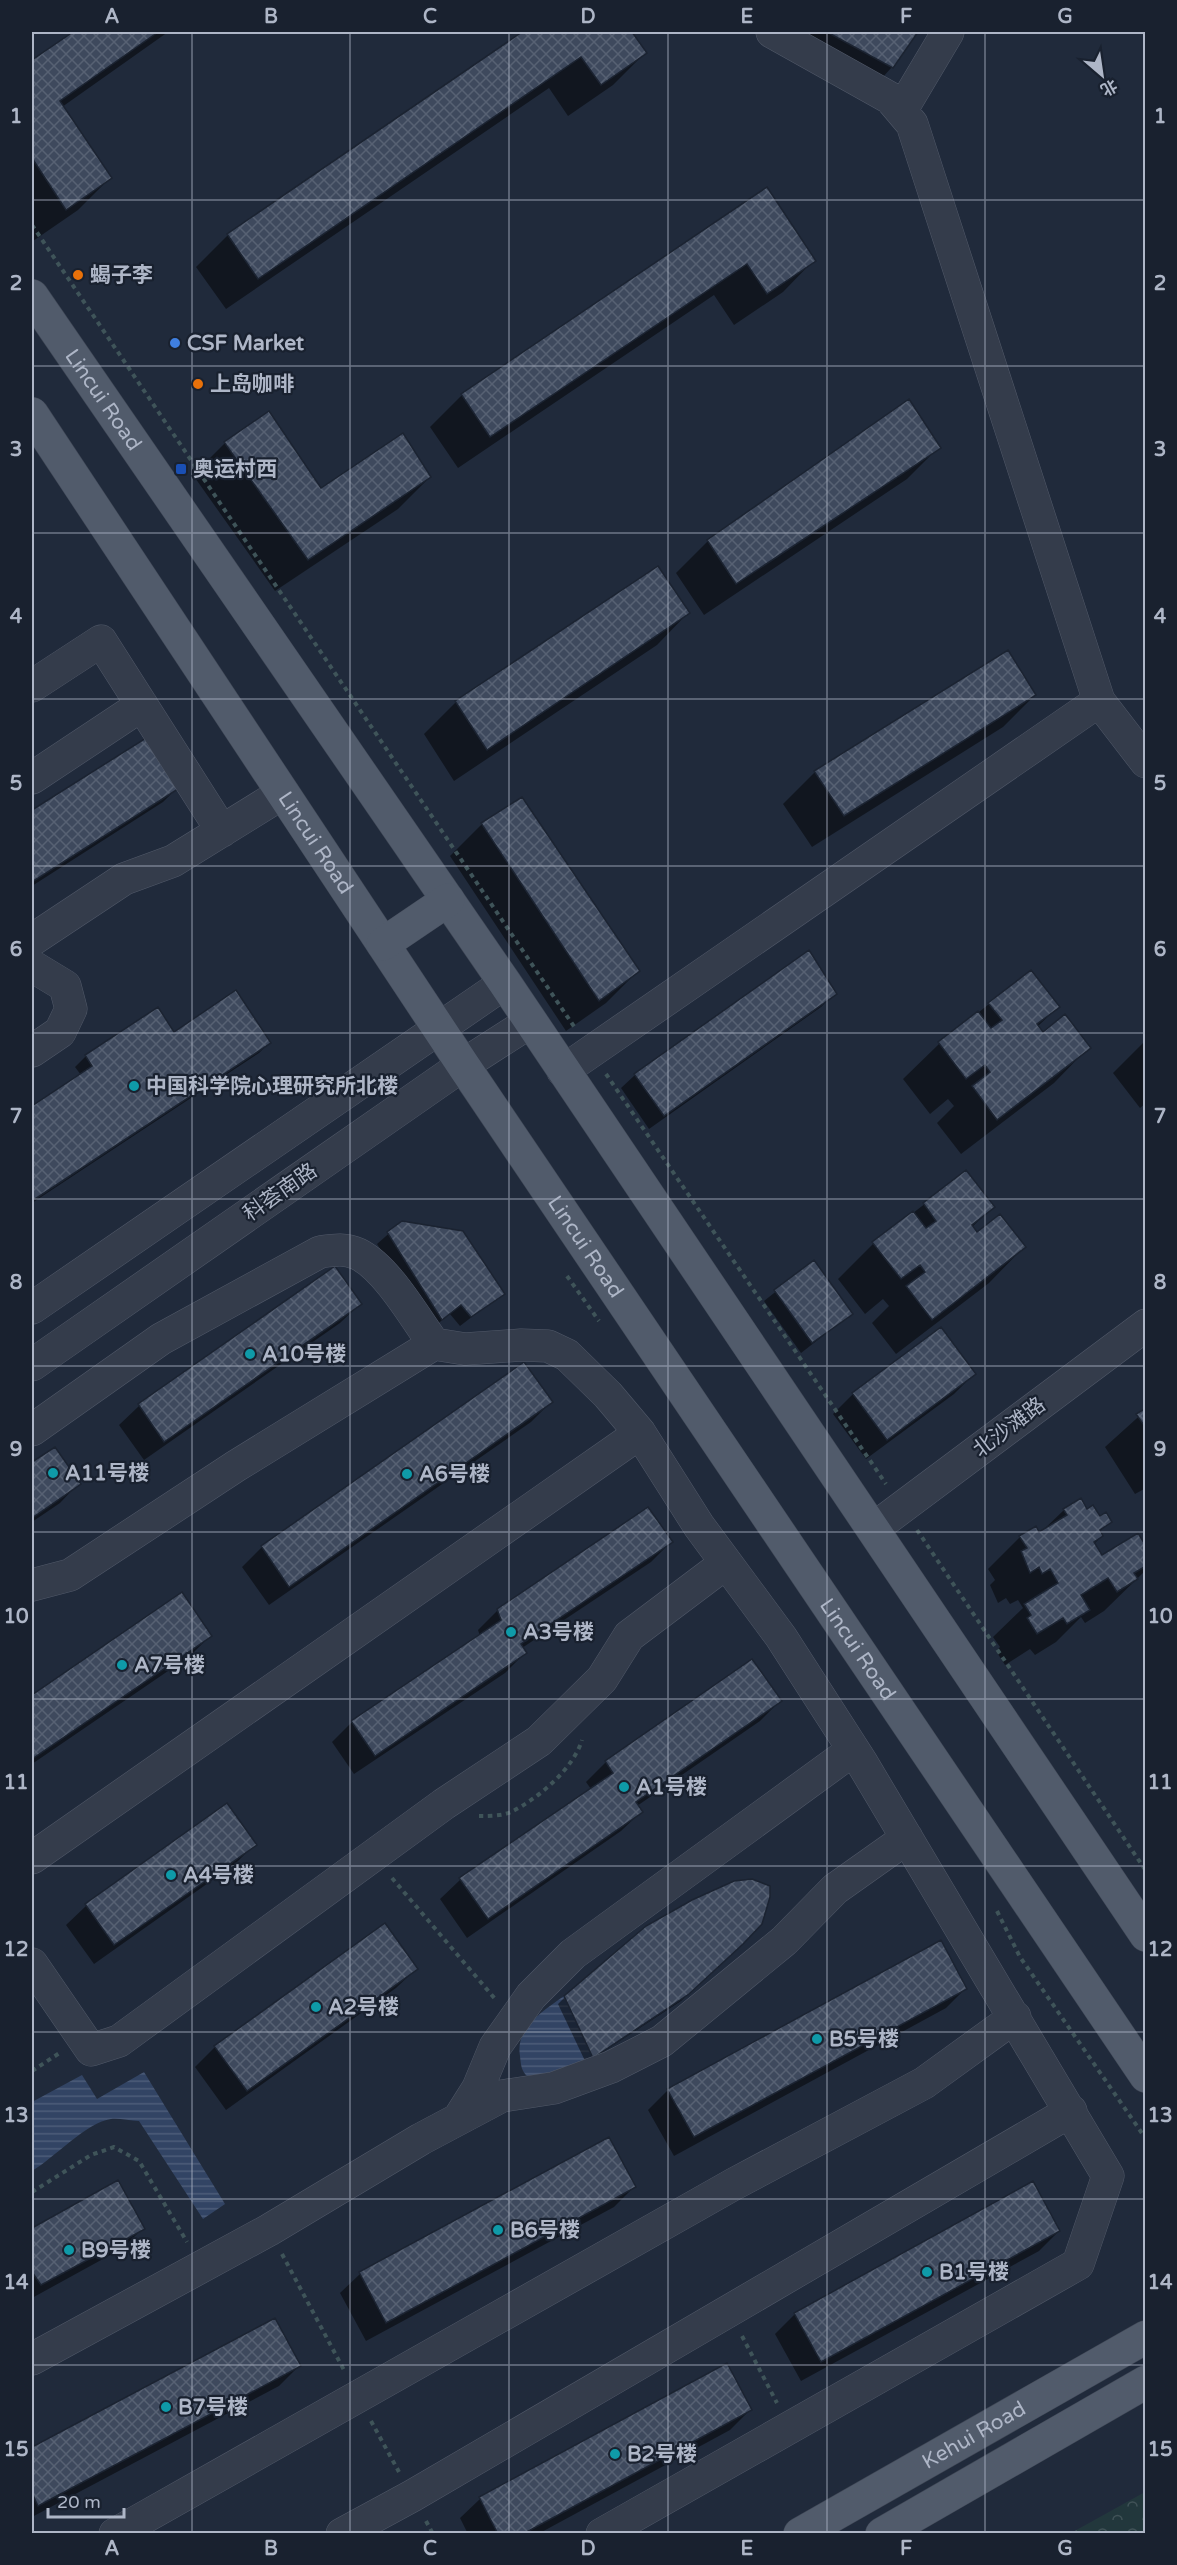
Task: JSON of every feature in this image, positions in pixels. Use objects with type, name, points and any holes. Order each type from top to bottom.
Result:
[{"type":"main road","name":"Lincui Road","points":[[32,296],[505,982],[1146,1935]]},
{"type":"main road","name":"Lincui Road","points":[[32,414],[437,1027],[1146,2076]]},
{"type":"main road","points":[[382,944],[448,900]]},
{"type":"main road","name":"Kehui Road","points":[[800,2534],[1146,2337]]},
{"type":"main road","name":"Kehui Road","points":[[882,2534],[1146,2382]]},
{"type":"street","points":[[772,32],[890,98],[912,124],[1100,701],[1146,762]]},
{"type":"street","points":[[901,111],[948,32]]},
{"type":"street","points":[[32,686],[101,641],[222,831]]},
{"type":"street","points":[[563,1071],[1100,701]]},
{"type":"street","points":[[32,778],[142,705]]},
{"type":"street","points":[[32,940],[124,879],[173,861],[283,793]]},
{"type":"street","points":[[32,966],[66,986],[71,1009],[60,1032],[32,1051]]},
{"type":"street","points":[[32,1308],[505,982]]},
{"type":"street","name":"科荟南路","points":[[32,1365],[463,1065],[530,1022]]},
{"type":"street","points":[[32,1430],[161,1339],[320,1252],[341,1249],[359,1254],[379,1271],[434,1344]]},
{"type":"street","name":"北沙滩路","points":[[873,1529],[1146,1325]]},
{"type":"street","points":[[32,1585],[70,1575],[236,1466],[434,1344],[465,1349],[521,1345],[548,1346],[567,1355],[608,1395],[640,1433],[699,1526],[782,1637],[1015,2017],[1108,2176],[1078,2264],[602,2534]]},
{"type":"street","points":[[32,1858],[640,1433]]},
{"type":"street","points":[[32,1964],[91,2050],[119,2041],[373,1856],[539,1741],[602,1679],[629,1636],[726,1563]]},
{"type":"street","points":[[459,2119],[478,2088],[495,2047],[531,1996],[573,1954],[853,1750]]},
{"type":"street","points":[[32,2359],[502,2096],[554,2088],[611,2067],[662,2041],[784,1941],[835,1889],[907,1838]]},
{"type":"street","points":[[115,2534],[734,2184],[924,2084],[1015,2017]]},
{"type":"street","points":[[342,2534],[412,2496],[1071,2111]]},
{"type":"path","points":[[373,1856],[514,2021]]},
{"type":"path","points":[[32,2192],[91,2155],[114,2147],[139,2161],[201,2266]]},
{"type":"path","points":[[729,2311],[790,2427]]},
{"type":"green space","points":[[1145,2492],[1145,2533],[1071,2533]]},
{"type":"water","points":[[564,1996],[593,2058],[556,2076],[528,2077],[521,2062],[522,2037],[532,2021]]},
{"type":"water","points":[[144,2072],[225,2204],[203,2219],[139,2121],[111,2119],[102,2122],[81,2133],[32,2171],[32,2102],[82,2075],[97,2099]]},
{"type":"building","points":[[73,32],[158,32],[60,101],[112,178],[66,210],[32,158],[32,60]]},
{"type":"building","points":[[522,32],[632,32],[647,53],[601,85],[581,57],[258,279],[227,234]]},
{"type":"building","points":[[827,32],[918,32],[893,68]]},
{"type":"building","points":[[767,187],[816,261],[767,294],[747,264],[490,437],[461,394]]},
{"type":"building","points":[[909,399],[941,448],[736,584],[707,540]]},
{"type":"building","points":[[269,411],[321,488],[403,433],[431,477],[308,560],[224,442]]},
{"type":"building","points":[[658,566],[690,613],[487,750],[455,701]]},
{"type":"building","points":[[1008,650],[1036,695],[844,816],[814,771]]},
{"type":"building","points":[[146,738],[178,789],[32,882],[32,810]]},
{"type":"building","points":[[522,797],[640,971],[599,1001],[481,823]]},
{"type":"building","points":[[809,950],[837,994],[664,1116],[634,1074]]},
{"type":"building","points":[[1031,970],[1060,1007],[1037,1024],[1043,1032],[1065,1014],[1091,1048],[997,1120],[972,1086],[990,1072],[985,1065],[966,1079],[938,1042],[978,1011],[991,1028],[1002,1020],[988,1003]]},
{"type":"building","name":"中国科学院心理研究所北楼","points":[[236,990],[271,1043],[32,1201],[32,1106],[92,1066],[85,1055],[158,1007],[174,1032]]},
{"type":"building","points":[[966,1170],[995,1207],[972,1225],[977,1232],[1000,1214],[1026,1247],[932,1320],[906,1286],[925,1272],[920,1265],[901,1279],[872,1242],[913,1211],[926,1228],[936,1221],[923,1203]]},
{"type":"building","points":[[402,1221],[463,1231],[505,1294],[471,1317],[461,1305],[442,1320],[387,1232]]},
{"type":"building","points":[[814,1260],[853,1314],[812,1343],[774,1290]]},
{"type":"building","name":"A10号楼","points":[[335,1266],[362,1304],[164,1442],[138,1404]]},
{"type":"building","points":[[941,1327],[976,1374],[887,1440],[852,1393]]},
{"type":"building","name":"A6号楼","points":[[524,1362],[553,1402],[289,1587],[261,1546]]},
{"type":"building","points":[[1146,1408],[1146,1428],[1136,1414]]},
{"type":"building","name":"A11号楼","points":[[55,1447],[81,1484],[32,1518],[32,1462]]},
{"type":"building","points":[[1081,1498],[1087,1509],[1093,1505],[1100,1516],[1106,1512],[1112,1522],[1100,1530],[1103,1536],[1094,1542],[1102,1555],[1138,1533],[1146,1546],[1146,1566],[1134,1573],[1138,1579],[1117,1592],[1108,1578],[1081,1595],[1090,1610],[1067,1624],[1063,1618],[1037,1634],[1027,1618],[1031,1615],[1024,1604],[1058,1583],[1050,1569],[1042,1574],[1039,1567],[1030,1573],[1021,1551],[1027,1548],[1019,1536],[1036,1526],[1039,1532],[1067,1515],[1063,1509]]},
{"type":"building","name":"A3号楼","points":[[648,1507],[673,1542],[521,1644],[527,1653],[375,1756],[351,1721],[501,1620],[497,1609]]},
{"type":"building","name":"A7号楼","points":[[182,1592],[212,1636],[32,1759],[32,1695]]},
{"type":"building","name":"A1号楼","points":[[752,1659],[782,1701],[636,1802],[643,1812],[488,1919],[459,1878],[613,1773],[605,1761]]},
{"type":"building","name":"A4号楼","points":[[227,1803],[257,1845],[114,1945],[85,1904]]},
{"type":"building","points":[[752,1879],[770,1886],[770,1897],[762,1924],[689,1994],[593,2058],[564,1996],[646,1926],[692,1900],[734,1881]]},
{"type":"building","name":"A2号楼","points":[[385,1923],[418,1969],[247,2091],[214,2046]]},
{"type":"building","name":"B5号楼","points":[[941,1940],[967,1989],[694,2137],[667,2089]]},
{"type":"building","name":"B6号楼","points":[[609,2137],[636,2187],[386,2323],[359,2272]]},
{"type":"building","name":"B9号楼","points":[[118,2180],[145,2229],[41,2285],[32,2272],[32,2228]]},
{"type":"building","name":"B1号楼","points":[[1033,2181],[1060,2231],[821,2362],[794,2313]]},
{"type":"building","name":"B7号楼","points":[[275,2318],[301,2366],[38,2506],[32,2493],[32,2447]]},
{"type":"building","name":"B2号楼","points":[[727,2363],[752,2410],[523,2534],[498,2534],[479,2497]]},
{"type":"place","name":"蝎子李","points":[[78,275]]},
{"type":"place","name":"CSF Market","points":[[175,343]]},
{"type":"place","name":"上岛咖啡","points":[[198,384]]},
{"type":"place","name":"奥运村西","points":[[181,469]]},
{"type":"place","name":"中国科学院心理研究所北楼","points":[[134,1086]]},
{"type":"place","name":"A10号楼","points":[[250,1354]]},
{"type":"place","name":"A11号楼","points":[[53,1473]]},
{"type":"place","name":"A6号楼","points":[[407,1474]]},
{"type":"place","name":"A3号楼","points":[[511,1632]]},
{"type":"place","name":"A7号楼","points":[[122,1665]]},
{"type":"place","name":"A1号楼","points":[[624,1787]]},
{"type":"place","name":"A4号楼","points":[[171,1875]]},
{"type":"place","name":"A2号楼","points":[[316,2007]]},
{"type":"place","name":"B5号楼","points":[[817,2039]]},
{"type":"place","name":"B6号楼","points":[[498,2230]]},
{"type":"place","name":"B9号楼","points":[[69,2250]]},
{"type":"place","name":"B1号楼","points":[[927,2272]]},
{"type":"place","name":"B7号楼","points":[[166,2407]]},
{"type":"place","name":"B2号楼","points":[[615,2454]]}]
